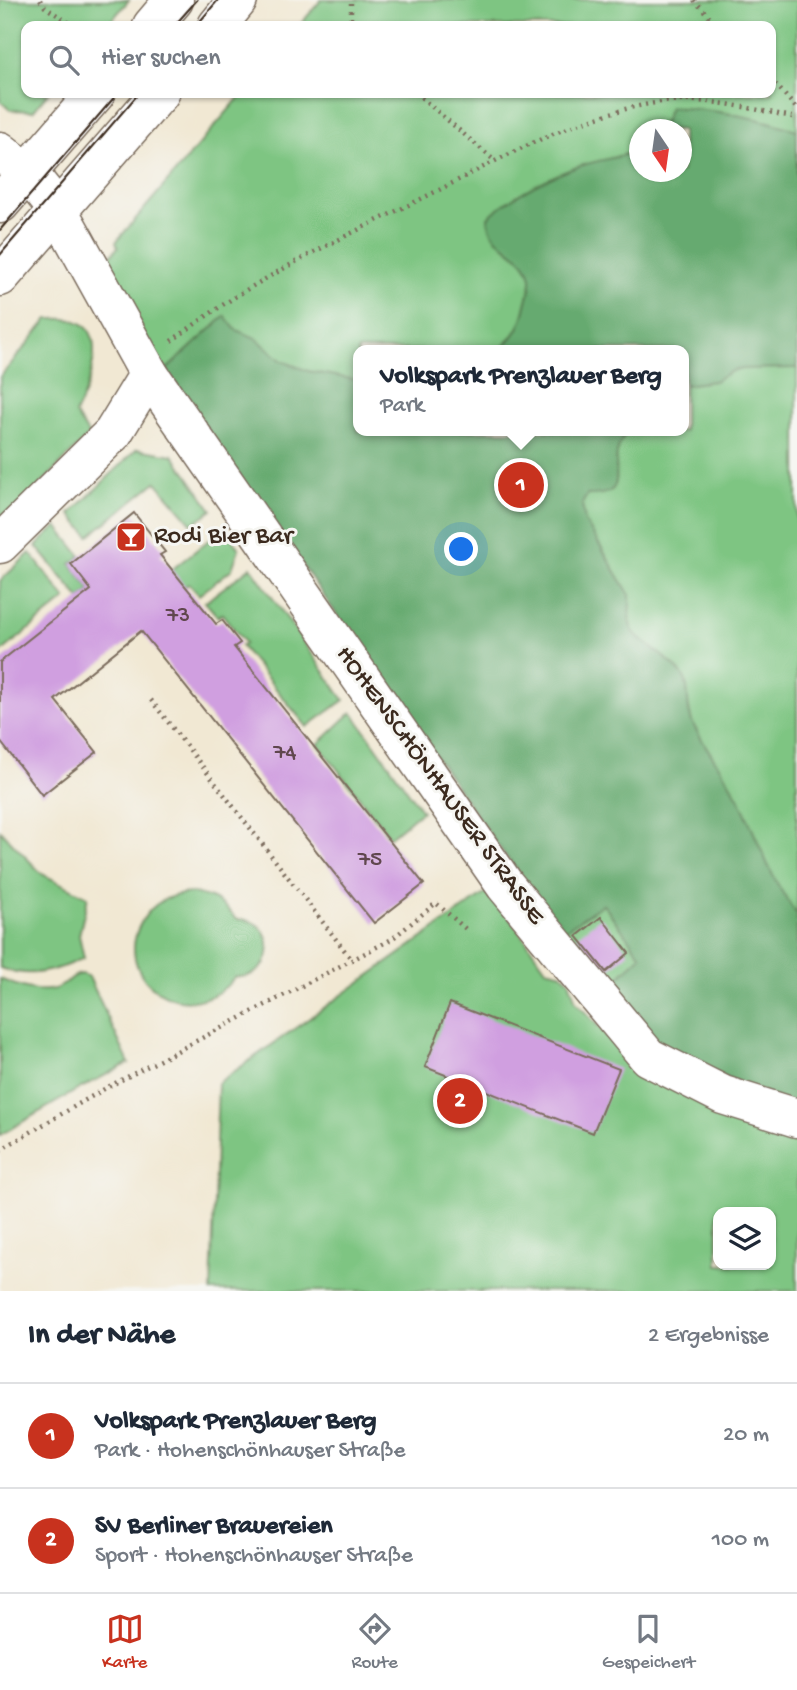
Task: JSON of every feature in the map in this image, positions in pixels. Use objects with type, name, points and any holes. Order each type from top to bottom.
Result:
[{"type":"street","points":[[156,21],[174,0]]},
{"type":"street","points":[[221,21],[238,0]]},
{"type":"street","points":[[0,204],[14,162],[90,98]]},
{"type":"street","points":[[0,277],[156,98]]},
{"type":"street","name":"HOHENSCHÖNHAUSER STRASSE","points":[[14,162],[58,210],[505,885],[648,1057],[723,1095],[797,1118]]},
{"type":"street","points":[[0,544],[113,433],[156,360]]},
{"type":"path","points":[[40,0],[67,21]]},
{"type":"path","points":[[351,0],[351,21]]},
{"type":"path","points":[[694,0],[713,21]]},
{"type":"path","points":[[776,85],[797,109]]},
{"type":"path","points":[[422,98],[495,161]]},
{"type":"path","points":[[156,360],[258,282],[495,161],[583,123],[621,110],[657,102],[707,102],[797,118]]},
{"type":"path","points":[[151,700],[352,960]]},
{"type":"path","points":[[0,1150],[106,1088],[392,939],[436,904],[468,931]]},
{"type":"green space","points":[[0,0],[129,0],[111,21],[21,21],[21,98],[44,98],[33,111],[10,110],[0,101]]},
{"type":"green space","points":[[321,0],[797,0],[797,1107],[686,1064],[572,945],[154,353],[103,264],[118,247],[116,242],[239,98],[776,98],[776,21],[303,21]]},
{"type":"green space","points":[[670,107],[734,114],[797,130],[797,368],[743,369],[732,371],[714,381],[689,384],[689,345],[504,345],[520,325],[531,278],[522,261],[494,236],[488,217],[533,186],[558,174],[629,153],[629,182],[692,182],[692,119],[665,119]]},
{"type":"green space","points":[[225,316],[236,330],[256,338],[282,361],[308,371],[353,379],[353,436],[624,436],[619,445],[614,487],[601,494],[587,495],[582,504],[585,521],[630,595],[631,627],[685,679],[694,726],[734,789],[772,873],[797,914],[797,1107],[667,1053],[607,988],[641,956],[603,904],[562,932],[496,843],[166,370]]},
{"type":"green space","points":[[48,319],[77,321],[91,334],[94,344],[92,369],[75,414],[89,435],[0,526],[0,377]]},
{"type":"green space","points":[[137,449],[173,455],[212,510],[192,524],[156,482],[89,536],[70,514]]},
{"type":"green space","points":[[57,526],[81,556],[71,564],[91,590],[80,599],[36,546]]},
{"type":"green space","points":[[224,528],[239,549],[232,569],[199,595],[189,584],[182,588],[170,571]]},
{"type":"green space","points":[[30,553],[66,599],[0,653],[0,581]]},
{"type":"green space","points":[[251,567],[344,700],[307,727],[241,646],[245,643],[222,614],[218,617],[205,602]]},
{"type":"green space","points":[[352,712],[422,811],[390,837],[318,744]]},
{"type":"green space","points":[[0,830],[42,874],[88,897],[79,935],[84,958],[43,972],[22,973],[0,968]]},
{"type":"green space","points":[[490,890],[546,969],[559,972],[569,980],[576,1002],[641,1073],[797,1133],[797,1291],[211,1291],[218,1083]]},
{"type":"green space","points":[[192,893],[217,901],[236,919],[250,921],[261,928],[267,938],[268,949],[266,960],[260,969],[249,975],[235,977],[217,993],[197,1000],[177,999],[159,992],[145,979],[136,963],[134,943],[142,921],[151,909],[170,897]]},
{"type":"green space","points":[[82,974],[89,977],[129,1063],[0,1135],[0,979],[31,989],[48,990]]},
{"type":"building","points":[[134,513],[165,552],[160,555],[216,624],[222,620],[240,643],[234,647],[424,884],[374,923],[141,631],[55,700],[97,752],[42,795],[0,741],[0,662],[91,590],[71,564]]},
{"type":"building","points":[[601,917],[629,953],[606,972],[577,936]]},
{"type":"building","points":[[450,1003],[619,1069],[593,1133],[425,1067]]},
{"type":"tram line","points":[[178,21],[197,0]]},
{"type":"tram line","points":[[200,21],[218,0]]},
{"type":"tram line","points":[[0,230],[114,98]]},
{"type":"tram line","points":[[0,255],[135,98]]},
{"type":"place","name":"Volkspark Prenzlauer Berg","points":[[521,485]]},
{"type":"place","name":"Rodi Bier Bar","points":[[131,537]]},
{"type":"place","name":"SV Berliner Brauereien","points":[[460,1101]]}]
